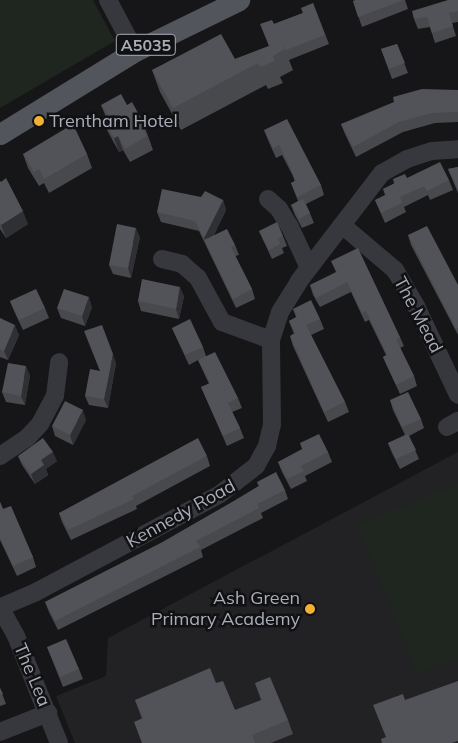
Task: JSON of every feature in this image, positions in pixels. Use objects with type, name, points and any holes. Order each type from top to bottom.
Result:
[{"type":"main road","name":"A5035","points":[[0,134],[135,51],[239,0]]},
{"type":"street","points":[[108,0],[135,51]]},
{"type":"street","name":"Kennedy Road","points":[[0,607],[36,592],[220,494],[256,466],[272,424],[271,340],[280,312],[309,268],[382,173],[416,156],[458,148]]},
{"type":"street","points":[[268,199],[279,209],[309,268]]},
{"type":"street","name":"The Mead","points":[[342,225],[395,270],[416,306],[458,395]]},
{"type":"street","points":[[162,259],[182,264],[198,278],[222,322],[271,340]]},
{"type":"street","points":[[0,456],[26,438],[40,424],[55,396],[59,362]]},
{"type":"street","name":"The Lea","points":[[0,607],[48,713],[59,743]]},
{"type":"street","points":[[0,732],[48,713]]},
{"type":"shaded area","points":[[0,0],[93,0],[115,41],[0,108]]},
{"type":"shaded area","name":"Ash Green Primary Academy","points":[[458,452],[458,743],[75,743],[56,696],[106,676],[108,638]]},
{"type":"shaded area","points":[[458,484],[458,658],[417,674],[357,524]]},
{"type":"building","points":[[404,0],[358,17],[353,1]]},
{"type":"building","points":[[448,0],[458,0],[458,11],[449,13],[453,26],[432,33],[427,17],[414,19],[412,11]]},
{"type":"building","points":[[313,3],[325,35],[286,50],[282,41],[269,46],[260,24],[272,20],[274,24],[303,13],[301,8]]},
{"type":"building","points":[[221,34],[235,59],[282,41],[285,49],[273,56],[275,61],[260,67],[258,63],[173,108],[152,70]]},
{"type":"building","points":[[397,44],[405,63],[389,69],[381,49]]},
{"type":"building","points":[[422,89],[458,90],[458,112],[432,113],[399,122],[353,147],[341,124],[394,102],[393,97]]},
{"type":"building","points":[[121,94],[127,105],[132,102],[143,122],[140,123],[147,136],[125,149],[118,136],[114,138],[103,119],[108,116],[101,105]]},
{"type":"building","points":[[287,119],[321,185],[297,197],[291,183],[295,181],[290,167],[279,145],[273,148],[264,130]]},
{"type":"building","points":[[73,124],[87,154],[44,179],[39,169],[34,172],[23,154]]},
{"type":"building","points":[[440,162],[449,180],[427,191],[424,186],[400,197],[402,203],[381,213],[375,200],[386,195],[383,189],[395,183],[393,179],[405,174],[407,178]]},
{"type":"building","points":[[458,167],[458,188],[457,188],[448,169]]},
{"type":"building","points":[[6,178],[23,211],[1,225],[0,181]]},
{"type":"building","points":[[162,189],[201,197],[205,191],[223,200],[204,238],[195,221],[157,212]]},
{"type":"building","points":[[303,199],[310,213],[299,219],[291,205]]},
{"type":"building","points":[[277,222],[283,236],[278,238],[280,244],[269,250],[259,231]]},
{"type":"building","points":[[117,224],[136,228],[128,268],[109,265]]},
{"type":"building","points":[[427,226],[458,285],[458,328],[456,329],[408,235]]},
{"type":"building","points":[[227,229],[235,245],[231,247],[252,289],[233,299],[204,240]]},
{"type":"building","points":[[358,248],[400,337],[396,339],[414,376],[396,385],[383,357],[387,355],[366,311],[362,313],[347,282],[316,298],[310,285],[337,272],[331,261]]},
{"type":"building","points":[[142,279],[180,287],[176,309],[138,301]]},
{"type":"building","points":[[36,289],[45,308],[19,320],[10,301]]},
{"type":"building","points":[[64,289],[89,297],[82,316],[57,308]]},
{"type":"building","points":[[311,300],[320,319],[306,325],[345,402],[324,412],[290,336],[295,333],[289,321],[297,317],[293,309]]},
{"type":"building","points":[[0,318],[15,325],[4,351],[0,349]]},
{"type":"building","points":[[190,319],[203,347],[185,355],[172,328]]},
{"type":"building","points":[[102,325],[113,354],[104,399],[85,396],[90,369],[100,371],[84,331]]},
{"type":"building","points":[[215,352],[238,398],[228,403],[240,428],[223,436],[201,387],[210,383],[198,360]]},
{"type":"building","points":[[8,363],[26,366],[21,396],[2,392]]},
{"type":"building","points":[[408,392],[421,419],[402,427],[390,400]]},
{"type":"building","points":[[65,401],[83,410],[70,435],[52,426]]},
{"type":"building","points":[[319,434],[328,452],[301,466],[304,471],[287,479],[278,462],[303,449],[300,443]]},
{"type":"building","points":[[408,434],[416,450],[396,459],[388,443]]},
{"type":"building","points":[[43,438],[53,452],[41,460],[44,465],[31,474],[18,456]]},
{"type":"building","points":[[198,438],[207,456],[132,496],[134,499],[68,530],[59,513]]},
{"type":"building","points":[[276,472],[285,490],[257,504],[259,508],[196,541],[200,547],[55,621],[45,602],[161,543],[259,486],[257,482]]},
{"type":"building","points":[[0,502],[3,509],[11,506],[33,557],[13,566],[0,538]]},
{"type":"building","points":[[66,639],[79,669],[60,677],[47,647]]},
{"type":"building","points":[[210,668],[216,683],[223,681],[235,710],[262,700],[255,683],[270,677],[288,720],[252,735],[255,743],[142,743],[134,722],[143,718],[135,700]]},
{"type":"building","points":[[458,681],[458,741],[452,743],[382,743],[381,739],[386,737],[373,705],[403,694],[405,700]]},
{"type":"place","name":"Trentham Hotel","points":[[39,121]]},
{"type":"place","name":"Ash Green Primary Academy","points":[[310,609]]}]
